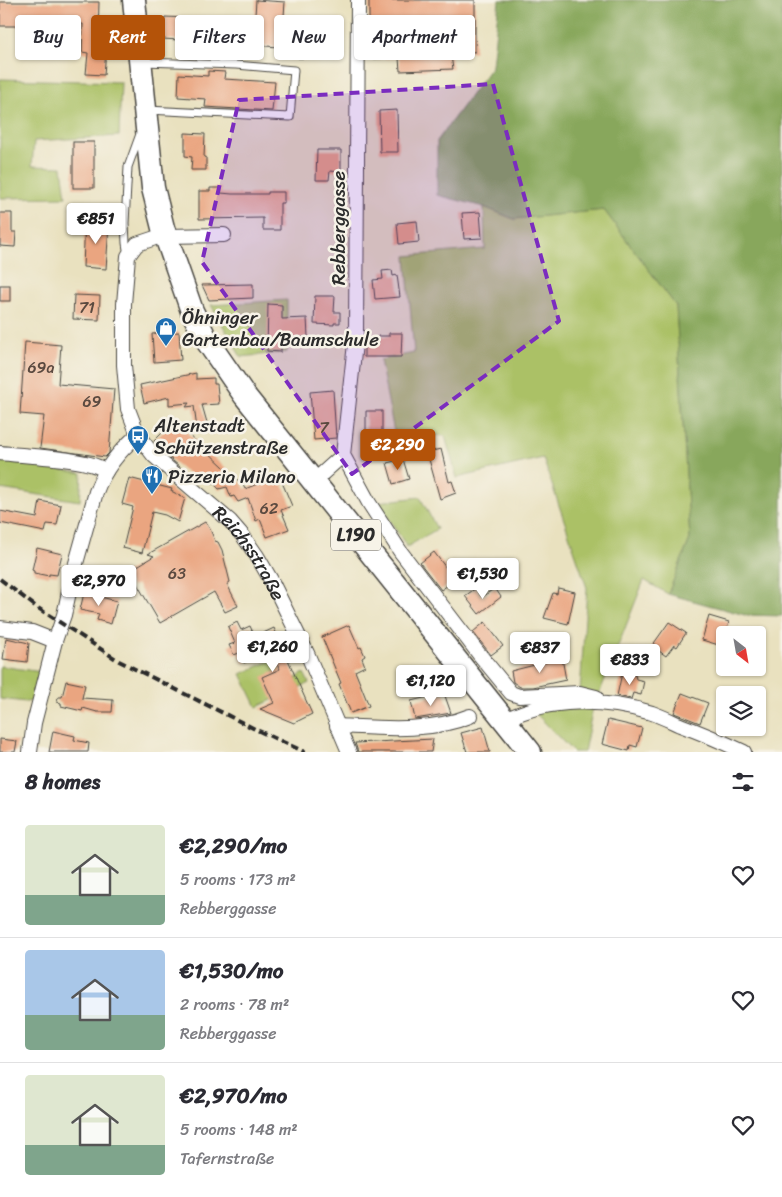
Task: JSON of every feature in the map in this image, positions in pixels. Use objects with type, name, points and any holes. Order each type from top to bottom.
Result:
[{"type":"main road","name":"Reichsstraße","points":[[134,0],[144,115],[153,188],[165,236]]},
{"type":"main road","name":"L190","points":[[165,236],[192,312],[207,341],[245,396],[530,752]]},
{"type":"street","name":"Rebberggasse","points":[[343,455],[356,334],[358,0]]},
{"type":"street","points":[[128,256],[137,244],[165,236],[224,235]]},
{"type":"street","name":"Reichsstraße","points":[[128,256],[124,321],[125,392],[130,415],[138,435],[150,452],[166,468],[230,521],[253,550],[296,630],[349,752]]},
{"type":"street","points":[[30,752],[34,723],[96,492],[106,471],[138,435]]},
{"type":"street","points":[[0,452],[86,463],[106,471]]},
{"type":"street","points":[[313,482],[343,455],[369,503],[400,551],[511,693],[520,696],[580,693],[596,697],[598,703]]},
{"type":"street","points":[[0,628],[32,632],[55,641]]},
{"type":"street","points":[[505,720],[520,713],[572,702],[624,706],[653,713],[744,752]]},
{"type":"street","points":[[338,726],[427,727],[454,722],[470,716]]},
{"type":"lane","points":[[140,62],[236,65],[294,70],[290,117],[144,115]]},
{"type":"lane","name":"Reichsstraße","points":[[128,256],[125,224],[128,167],[144,115]]},
{"type":"highlighted area","points":[[493,84],[559,321],[352,474],[202,262],[239,100]]},
{"type":"green space","points":[[499,0],[782,0],[782,616],[745,615],[668,594],[690,539],[676,306],[604,210],[514,219],[484,207],[437,195],[437,141],[492,66]]},
{"type":"green space","points":[[0,79],[121,82],[119,136],[34,141],[32,166],[62,167],[66,197],[0,198]]},
{"type":"green space","points":[[484,207],[514,219],[604,210],[676,306],[690,539],[668,594],[644,580],[592,712],[584,752],[573,752],[519,696],[580,692],[587,588],[543,458],[457,478],[445,436],[394,432],[380,360],[414,353],[406,256],[485,249]]},
{"type":"green space","points":[[287,300],[287,352],[241,357],[211,305]]},
{"type":"green space","points":[[0,460],[82,473],[80,501],[0,489]]},
{"type":"green space","points":[[420,497],[437,529],[407,547],[378,502]]},
{"type":"green space","points":[[294,650],[294,653],[276,661],[280,669],[296,678],[304,673],[309,683],[257,707],[241,674]]},
{"type":"green space","points":[[0,666],[42,672],[33,701],[0,699]]},
{"type":"building","points":[[256,0],[285,2],[284,15],[274,15],[274,47],[264,46],[264,15],[255,15]]},
{"type":"building","points":[[369,0],[475,0],[475,15],[369,15]]},
{"type":"building","points":[[0,2],[99,2],[99,15],[91,15],[91,60],[105,60],[104,75],[86,74],[88,53],[82,52],[83,24],[81,24],[81,15],[15,15],[15,26],[0,26]]},
{"type":"building","points":[[165,17],[175,17],[175,40],[165,39]]},
{"type":"building","points":[[399,60],[452,60],[453,69],[400,71]]},
{"type":"building","points":[[208,71],[225,72],[224,79],[275,82],[272,111],[205,107],[206,99],[178,97],[179,74],[208,76]]},
{"type":"building","points":[[397,110],[398,152],[380,152],[379,111]]},
{"type":"building","points":[[185,133],[205,134],[204,157],[206,157],[206,170],[191,170],[192,157],[185,156]]},
{"type":"building","points":[[73,142],[94,142],[94,188],[73,188]]},
{"type":"building","points":[[317,150],[341,150],[341,172],[330,171],[329,180],[316,180]]},
{"type":"building","points":[[210,188],[221,188],[221,193],[232,194],[284,192],[284,203],[280,203],[280,230],[263,230],[263,218],[199,219],[199,191],[210,191]]},
{"type":"building","points":[[480,212],[482,238],[464,239],[462,213]]},
{"type":"building","points":[[0,213],[12,213],[12,232],[16,232],[15,247],[0,246]]},
{"type":"building","points":[[85,220],[102,221],[102,224],[109,225],[106,269],[83,267]]},
{"type":"building","points":[[417,221],[419,242],[399,244],[397,223]]},
{"type":"building","points":[[392,270],[393,276],[397,275],[400,297],[375,299],[373,280],[383,279],[382,271]]},
{"type":"building","points":[[253,284],[253,298],[209,300],[202,285]]},
{"type":"building","points":[[0,285],[10,285],[10,301],[0,301]]},
{"type":"building","points":[[74,295],[100,296],[99,320],[73,319]]},
{"type":"building","points":[[315,296],[335,296],[334,312],[340,312],[340,323],[334,323],[334,325],[314,324]]},
{"type":"building","points":[[268,304],[282,305],[282,319],[307,318],[308,337],[281,339],[281,352],[267,351]]},
{"type":"building","points":[[179,332],[181,360],[154,362],[152,334]]},
{"type":"building","points":[[389,333],[402,333],[401,357],[364,357],[364,345],[378,345],[378,336],[389,336]]},
{"type":"building","points":[[25,342],[61,345],[58,384],[114,389],[109,453],[105,457],[40,448],[44,416],[20,414]]},
{"type":"building","points":[[196,373],[196,379],[214,378],[214,384],[217,384],[219,404],[202,405],[208,426],[197,429],[194,406],[186,407],[189,403],[169,405],[169,397],[144,403],[140,385]]},
{"type":"building","points":[[333,390],[336,438],[314,440],[310,392]]},
{"type":"building","points":[[366,411],[382,411],[382,440],[379,451],[366,446]]},
{"type":"building","points":[[175,420],[245,489],[279,475],[292,506],[281,510],[289,529],[267,537],[260,519],[256,521],[248,498],[238,502],[234,496],[231,497],[227,487],[219,489],[204,473],[197,481],[173,461],[154,441]]},
{"type":"building","points":[[441,449],[449,482],[452,481],[456,493],[440,499],[427,452]]},
{"type":"building","points":[[403,459],[409,479],[393,484],[387,463]]},
{"type":"building","points":[[129,478],[172,489],[171,491],[185,498],[178,522],[165,515],[152,512],[142,553],[123,548],[133,507],[122,504]]},
{"type":"building","points":[[40,501],[61,505],[57,525],[47,524],[45,532],[0,523],[0,511],[37,518]]},
{"type":"building","points":[[205,522],[222,550],[230,582],[227,584],[238,606],[225,612],[214,592],[160,623],[137,584],[132,587],[124,574],[154,556],[148,554]]},
{"type":"building","points":[[37,548],[62,554],[57,575],[49,574],[49,576],[34,573],[32,570]]},
{"type":"building","points":[[434,552],[455,580],[441,590],[420,563]]},
{"type":"building","points":[[476,588],[482,597],[495,588],[501,597],[479,614],[465,596]]},
{"type":"building","points":[[558,588],[575,592],[568,624],[544,618],[553,593],[557,594]]},
{"type":"building","points":[[84,593],[117,601],[111,624],[97,620],[99,614],[80,610]]},
{"type":"building","points":[[709,616],[729,622],[728,626],[716,626],[716,644],[702,640]]},
{"type":"building","points":[[237,622],[241,630],[250,626],[255,637],[274,628],[312,714],[294,723],[260,709],[274,703],[262,677],[280,669],[270,650],[244,663],[239,653],[234,655],[229,645],[235,643],[228,627]]},
{"type":"building","points":[[485,622],[503,646],[491,655],[473,632]]},
{"type":"building","points":[[669,622],[686,633],[677,647],[674,645],[666,656],[652,646]]},
{"type":"building","points":[[349,625],[359,648],[361,647],[365,656],[362,658],[365,666],[355,671],[369,706],[351,713],[322,637]]},
{"type":"building","points":[[6,638],[29,643],[27,662],[3,659]]},
{"type":"building","points":[[562,658],[566,680],[533,687],[520,687],[513,682],[511,671]]},
{"type":"building","points":[[622,673],[635,675],[636,679],[644,681],[641,695],[633,693],[631,699],[617,696]]},
{"type":"building","points":[[66,681],[85,685],[82,698],[113,700],[112,712],[97,712],[83,708],[82,711],[61,706],[61,703],[57,702],[58,697],[62,697]]},
{"type":"building","points":[[444,693],[451,713],[415,719],[411,701]]},
{"type":"building","points":[[682,693],[708,703],[700,723],[674,713]]},
{"type":"building","points":[[608,720],[642,728],[637,747],[630,745],[629,751],[602,744]]},
{"type":"building","points":[[483,727],[490,752],[467,752],[461,733]]},
{"type":"building","points":[[53,731],[75,736],[74,740],[89,743],[88,752],[49,752]]},
{"type":"building","points":[[0,739],[17,741],[15,752],[0,752]]},
{"type":"building","points":[[433,739],[431,752],[358,752],[355,743]]},
{"type":"railway","points":[[0,579],[35,606],[119,661],[305,752]]},
{"type":"place","name":"Öhninger Gartenbau/Baumschule","points":[[166,347]]},
{"type":"place","name":"Altenstadt Schützenstraße","points":[[138,455]]},
{"type":"place","name":"Pizzeria Milano","points":[[152,495]]}]
